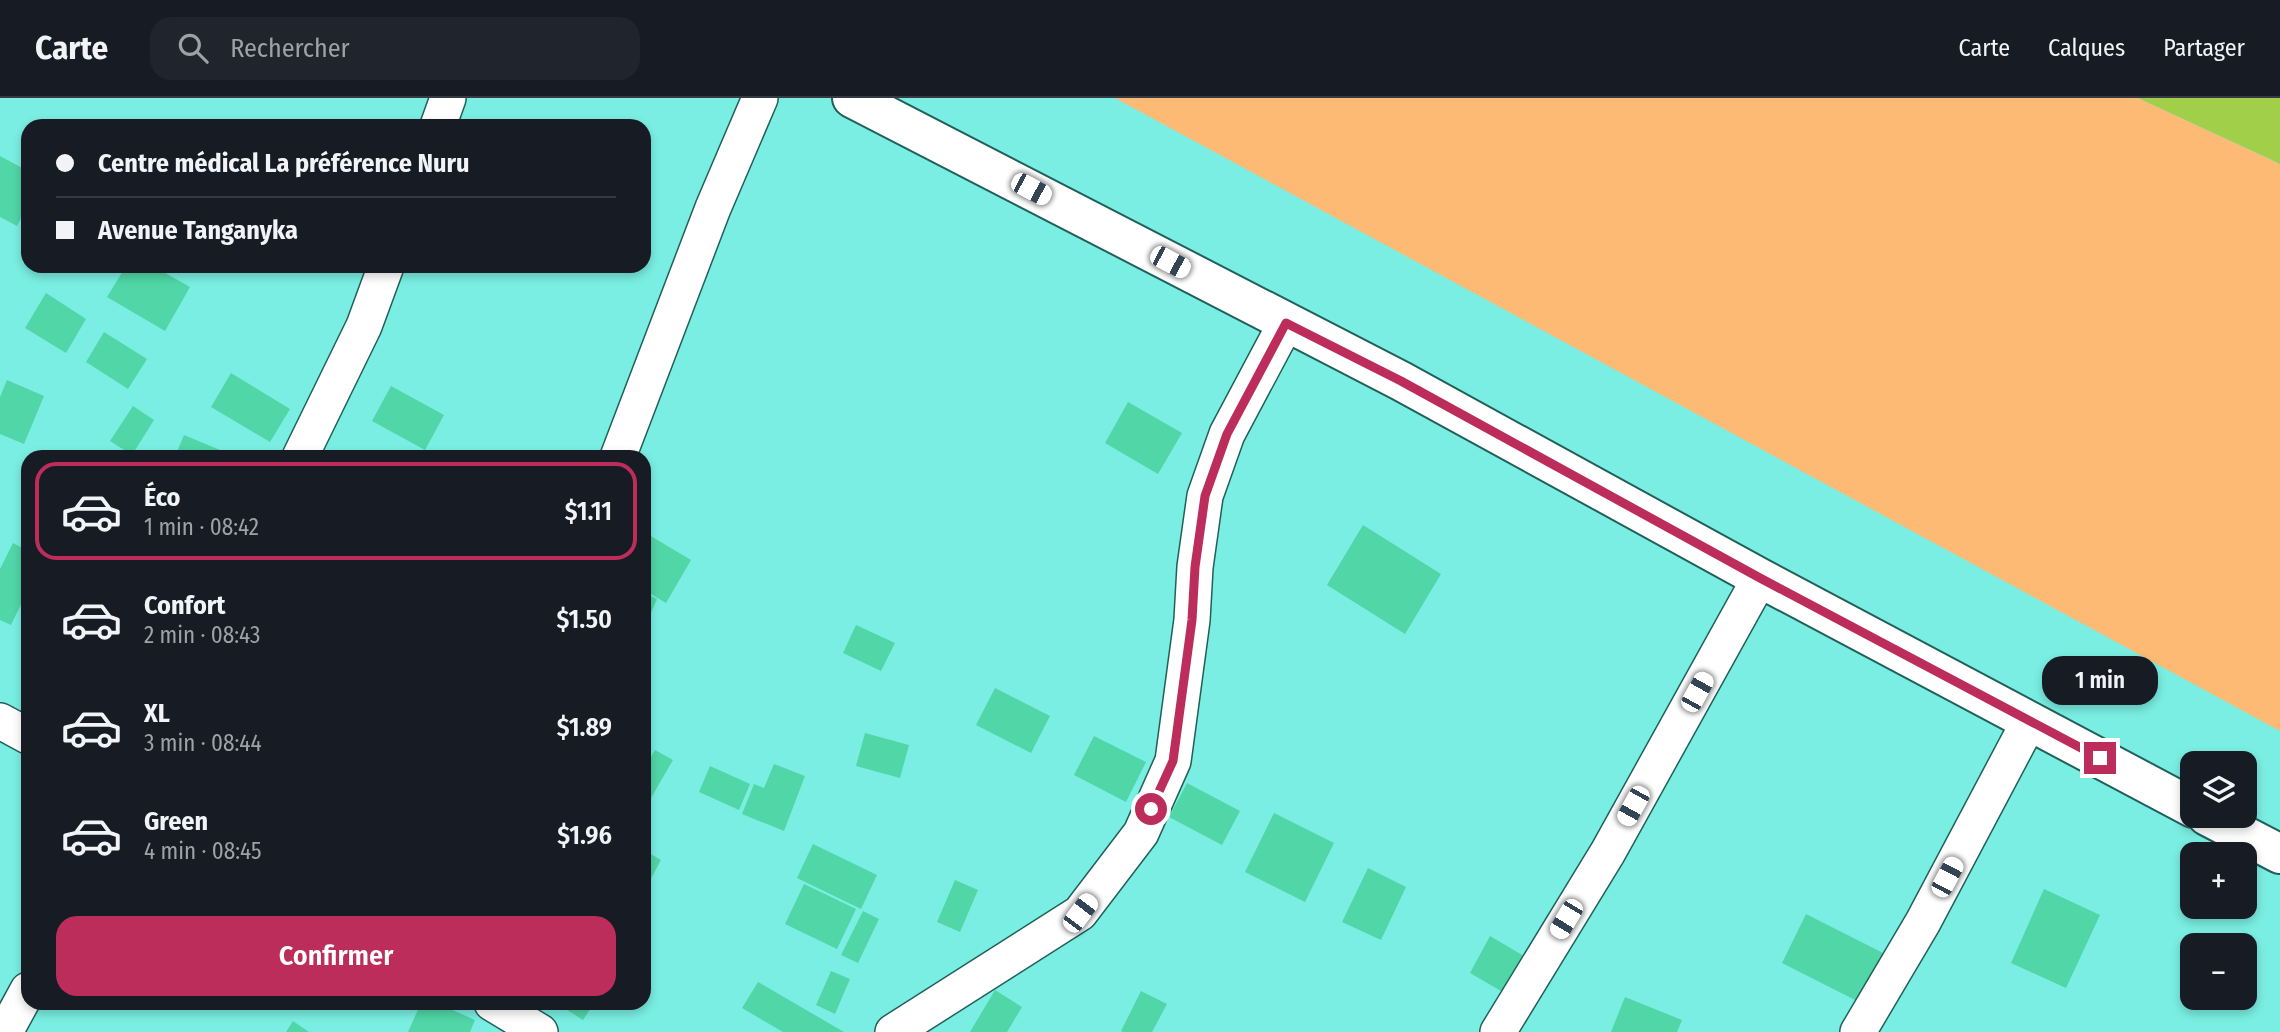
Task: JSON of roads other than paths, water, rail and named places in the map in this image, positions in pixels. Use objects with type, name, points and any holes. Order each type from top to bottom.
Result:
[{"type":"street","points":[[440,119],[448,98]]},
{"type":"street","points":[[621,450],[713,208],[760,98]]},
{"type":"street","points":[[852,98],[1401,381],[1760,578],[2180,801]]},
{"type":"street","points":[[303,450],[363,326],[383,273]]},
{"type":"street","points":[[893,1032],[1080,913],[1141,833],[1173,761],[1205,496],[1227,434],[1286,323]]},
{"type":"street","points":[[1498,1032],[1608,852],[1760,578]]},
{"type":"street","points":[[1858,1032],[1923,922],[2030,720]]},
{"type":"street","points":[[0,721],[21,732]]},
{"type":"street","points":[[2230,828],[2280,854]]},
{"type":"street","points":[[5,1032],[21,1003]]},
{"type":"street","points":[[504,1010],[540,1032]]}]
